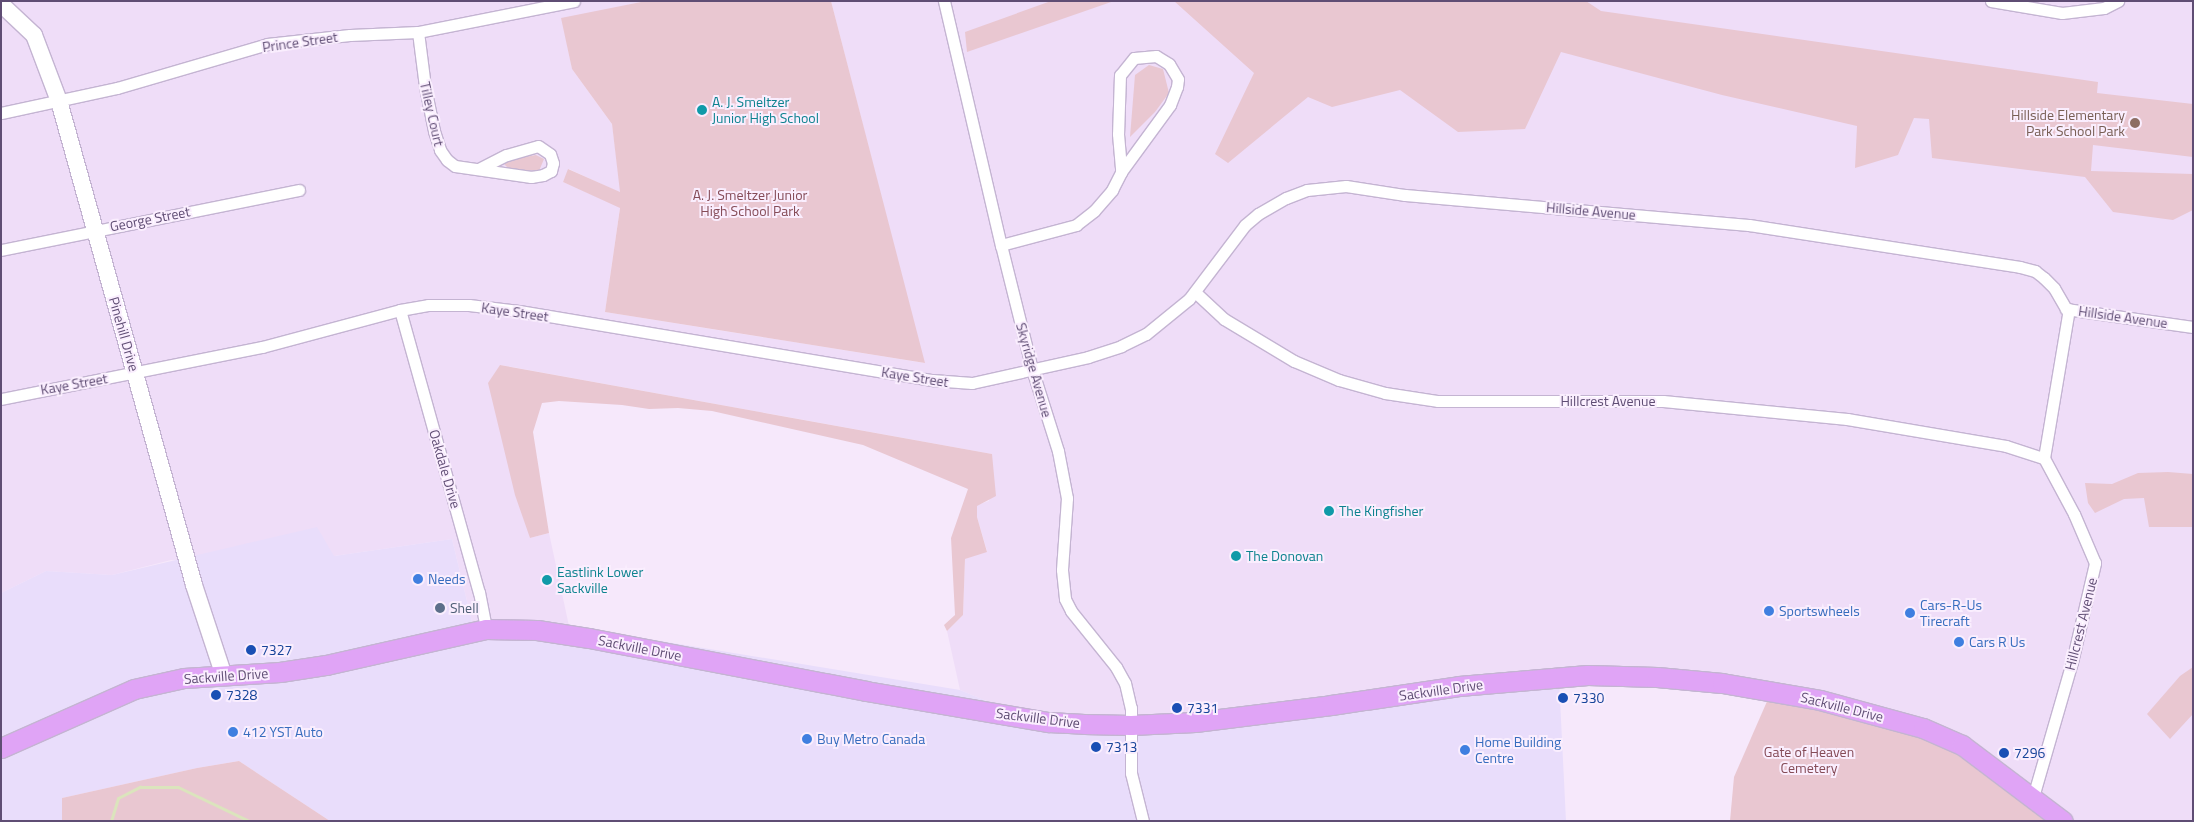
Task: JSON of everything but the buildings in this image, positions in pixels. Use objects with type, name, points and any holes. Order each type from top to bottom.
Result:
[{"type":"main road","name":"Sackville Drive","points":[[1,748],[134,688],[184,678],[280,672],[326,665],[486,630],[537,630],[589,638],[866,691],[1048,722],[1131,725],[1195,722],[1517,680],[1603,675],[1657,677],[1772,690],[1864,711],[1923,728],[1962,745],[2063,821]]},
{"type":"street","name":"Prince Street","points":[[1,113],[117,88],[268,44],[350,35],[418,32],[574,1]]},
{"type":"street","name":"Skyridge Avenue","points":[[944,1],[1032,369],[1058,452],[1067,498],[1062,570],[1065,599],[1071,611],[1116,667],[1125,683],[1129,697],[1131,725],[1131,773],[1143,821]]},
{"type":"street","points":[[1990,1],[2062,13],[2104,8],[2118,1]]},
{"type":"street","name":"Pinehill Drive","points":[[1,4],[34,35],[58,101],[194,585],[224,676]]},
{"type":"street","name":"Tilley Court","points":[[418,32],[425,87],[440,150],[455,166],[531,177],[543,175],[551,171],[553,163],[550,154],[538,146],[506,155],[479,169]]},
{"type":"street","points":[[1001,245],[1076,225],[1094,211],[1112,190],[1121,172],[1170,105],[1177,87],[1178,79],[1169,64],[1156,56],[1134,58],[1120,75],[1118,134],[1121,172]]},
{"type":"street","name":"Hillside Avenue","points":[[1032,369],[1088,357],[1121,346],[1165,321],[1195,292],[1245,225],[1270,206],[1308,190],[1346,186],[1405,195],[1749,225],[2020,267],[2035,271],[2044,278],[2068,309],[2193,327]]},
{"type":"street","name":"George Street","points":[[1,250],[299,190]]},
{"type":"street","name":"Hillcrest Avenue","points":[[1195,292],[1224,319],[1294,362],[1340,380],[1385,393],[1438,401],[1663,401],[1848,419],[2006,446],[2044,458],[2074,514],[2095,563],[2072,662],[2033,797]]},
{"type":"street","name":"Kaye Street","points":[[1,400],[262,347],[400,310],[428,305],[469,305],[519,311],[958,383],[972,383],[1032,369]]},
{"type":"street","points":[[2044,458],[2068,309]]},
{"type":"street","name":"Oakdale Drive","points":[[400,310],[478,587],[486,630]]},
{"type":"shaded area","points":[[1,1],[646,1],[562,19],[572,69],[612,124],[621,193],[569,169],[563,182],[620,207],[605,312],[924,363],[831,1],[2193,1],[2193,821],[2063,821],[1872,713],[1618,675],[1335,707],[1042,724],[960,690],[947,631],[963,615],[965,559],[987,551],[977,517],[977,505],[989,501],[992,454],[501,365],[530,538],[549,533],[569,626],[474,630],[452,539],[334,556],[171,560],[112,575],[46,571],[1,593]]},
{"type":"shaded area","points":[[317,527],[334,556],[452,539],[474,630],[569,626],[960,690],[1042,724],[1148,725],[1559,679],[1566,821],[330,821],[239,761],[197,768],[62,798],[62,821],[1,821],[1,593],[46,571],[112,575]]},
{"type":"green space","name":"A. J. Smeltzer Junior High School Park","points":[[646,1],[831,1],[925,363],[605,312],[620,208],[563,182],[568,169],[620,192],[612,124],[572,69],[561,18]]},
{"type":"green space","points":[[1051,1],[1114,1],[967,52],[965,32]]},
{"type":"green space","points":[[1174,1],[1586,1],[1601,11],[2098,82],[2097,93],[2193,104],[2193,157],[2093,145],[2091,171],[2193,174],[2193,210],[2173,220],[2113,212],[2085,177],[1932,158],[1929,119],[1914,118],[1898,155],[1855,168],[1857,126],[1722,95],[1561,52],[1525,129],[1458,132],[1400,90],[1332,107],[1308,97],[1228,163],[1215,154],[1254,73]]},
{"type":"green space","points":[[1149,65],[1163,69],[1169,93],[1155,112],[1130,137],[1135,75]]},
{"type":"green space","points":[[536,155],[544,159],[539,171],[509,169],[501,161]]},
{"type":"green space","points":[[500,365],[992,454],[996,496],[977,506],[977,517],[987,552],[965,559],[963,615],[947,631],[944,625],[955,615],[951,538],[968,489],[863,445],[712,411],[678,408],[649,409],[622,405],[559,401],[542,403],[533,432],[549,533],[530,538],[515,495],[488,383]]},
{"type":"green space","points":[[2168,472],[2193,474],[2193,527],[2149,527],[2144,498],[2124,499],[2095,513],[2088,503],[2085,483],[2112,484],[2138,473]]},
{"type":"green space","points":[[2193,667],[2193,714],[2170,739],[2147,714],[2180,676]]},
{"type":"green space","name":"Gate of Heaven Cemetery","points":[[1772,690],[1923,728],[2063,821],[1730,821],[1734,777]]},
{"type":"green space","points":[[239,761],[330,821],[62,821],[62,798],[197,768]]},
{"type":"waterway","points":[[111,821],[118,798],[140,787],[178,787],[249,821]]},
{"type":"place","name":"A. J. Smeltzer Junior High School","points":[[702,110]]},
{"type":"place","name":"Hillside Elementary Park School Park","points":[[2135,123]]},
{"type":"place","name":"The Kingfisher","points":[[1329,511]]},
{"type":"place","name":"The Donovan","points":[[1236,556]]},
{"type":"place","name":"Needs","points":[[418,579]]},
{"type":"place","name":"Eastlink Lower Sackville","points":[[547,580]]},
{"type":"place","name":"Shell","points":[[440,608]]},
{"type":"place","name":"Sportswheels","points":[[1769,611]]},
{"type":"place","name":"Cars-R-Us Tirecraft","points":[[1910,613]]},
{"type":"place","name":"Cars R Us","points":[[1959,642]]},
{"type":"place","name":"7327","points":[[251,650]]},
{"type":"place","name":"7328","points":[[216,695]]},
{"type":"place","name":"7330","points":[[1563,698]]},
{"type":"place","name":"7331","points":[[1177,708]]},
{"type":"place","name":"412 YST Auto","points":[[233,732]]},
{"type":"place","name":"Buy Metro Canada","points":[[807,739]]},
{"type":"place","name":"7313","points":[[1096,747]]},
{"type":"place","name":"Home Building Centre","points":[[1465,750]]},
{"type":"place","name":"7296","points":[[2004,753]]}]
